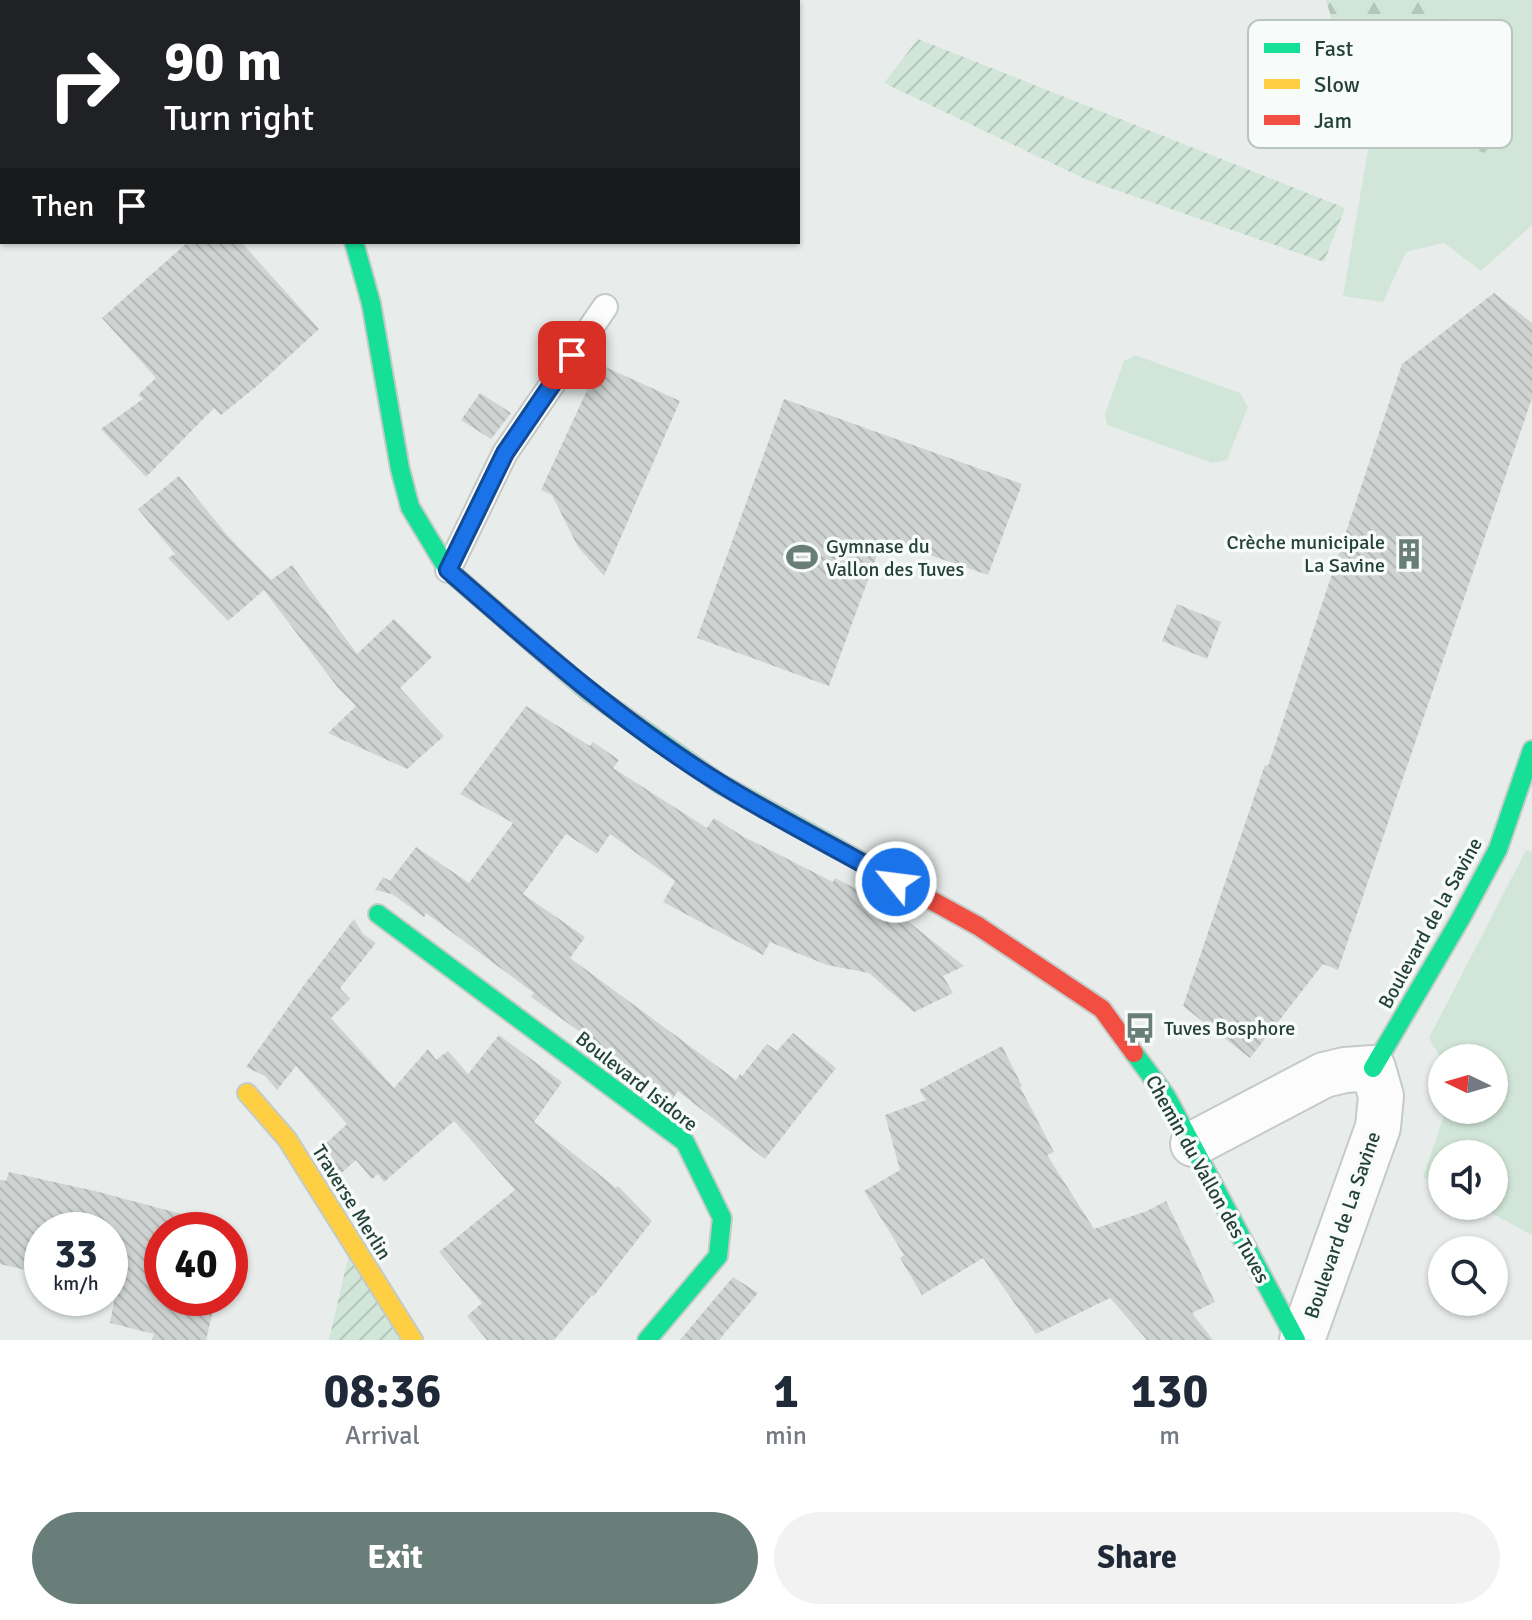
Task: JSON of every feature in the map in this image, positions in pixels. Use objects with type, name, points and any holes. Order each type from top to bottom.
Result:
[{"type":"street","name":"Chemin du Vallon des Tuves","points":[[355,244],[371,303],[400,469],[410,507],[448,570],[588,691],[719,783],[978,926],[1102,1009],[1166,1096],[1299,1340]]},
{"type":"street","name":"Boulevard de la Savine","points":[[1373,1068],[1498,849],[1519,823],[1532,750]]},
{"type":"street","name":"Boulevard Isidore","points":[[378,914],[685,1142],[722,1218],[718,1256],[647,1340]]},
{"type":"street","points":[[1193,1144],[1324,1075],[1373,1068]]},
{"type":"street","name":"Boulevard de La Savine","points":[[1299,1340],[1378,1127],[1381,1096],[1373,1068]]},
{"type":"street","name":"Traverse Merlin","points":[[247,1093],[287,1139],[413,1340]]},
{"type":"lane","points":[[448,570],[505,453],[605,307]]},
{"type":"green space","points":[[1326,0],[1439,0],[1447,20],[1332,20]]},
{"type":"green space","points":[[1439,0],[1532,0],[1532,225],[1481,271],[1444,243],[1406,252],[1383,302],[1343,296],[1368,148],[1472,148],[1484,153],[1484,148],[1512,148],[1512,20],[1447,20]]},
{"type":"green space","points":[[918,39],[1345,208],[1324,262],[1087,180],[884,83]]},
{"type":"green space","points":[[1472,148],[1489,148],[1484,153]]},
{"type":"green space","points":[[1135,355],[1240,393],[1248,407],[1227,460],[1212,463],[1107,425],[1105,414],[1124,361]]},
{"type":"green space","points":[[1526,850],[1532,852],[1532,1235],[1504,1220],[1508,1220],[1508,1140],[1436,1140],[1441,1124],[1508,1124],[1508,1044],[1432,1044],[1429,1038]]},
{"type":"green space","points":[[1428,1162],[1428,1180],[1423,1177]]},
{"type":"green space","points":[[350,1249],[405,1340],[329,1340]]},
{"type":"building","points":[[186,244],[243,244],[319,329],[221,415],[214,408],[146,477],[101,429],[143,399],[138,395],[156,378],[102,318]]},
{"type":"building","points":[[1494,293],[1532,323],[1532,398],[1338,970],[1323,964],[1250,1058],[1183,1006],[1265,765],[1268,766],[1402,364]]},
{"type":"building","points":[[599,364],[680,401],[604,576],[578,547],[552,495],[541,490]]},
{"type":"building","points":[[480,393],[511,413],[491,439],[461,420]]},
{"type":"building","name":"Gymnase du Vallon des Tuves","points":[[784,399],[1022,484],[988,575],[883,539],[829,686],[697,638]]},
{"type":"building","points":[[179,476],[227,535],[271,580],[292,565],[357,654],[394,619],[432,657],[400,688],[444,736],[407,769],[328,733],[356,706],[338,688],[264,590],[228,621],[168,558],[175,554],[138,509]]},
{"type":"building","points":[[1177,604],[1221,622],[1207,659],[1162,641]]},
{"type":"building","points":[[526,706],[590,746],[593,742],[619,760],[613,768],[707,828],[714,818],[744,837],[833,882],[835,878],[886,904],[964,966],[943,976],[953,993],[914,1012],[869,973],[827,965],[770,942],[763,955],[663,902],[675,881],[610,834],[597,854],[566,834],[523,894],[585,937],[570,958],[736,1080],[767,1044],[777,1051],[793,1033],[836,1068],[765,1159],[678,1091],[673,1098],[531,997],[534,993],[426,913],[424,917],[392,894],[375,890],[383,877],[390,881],[416,847],[469,883],[513,823],[460,794]]},
{"type":"building","points":[[354,919],[363,934],[376,943],[340,988],[350,999],[331,1018],[394,1088],[428,1049],[436,1060],[448,1051],[468,1074],[499,1035],[562,1082],[534,1122],[616,1188],[618,1186],[652,1221],[593,1297],[554,1340],[487,1340],[467,1316],[482,1303],[439,1252],[515,1190],[454,1121],[384,1182],[378,1174],[372,1179],[356,1160],[339,1175],[322,1147],[347,1124],[296,1066],[277,1090],[265,1076],[246,1067]]},
{"type":"building","points":[[1002,1046],[1054,1152],[1047,1155],[1094,1229],[1147,1211],[1166,1201],[1215,1302],[1192,1313],[1213,1340],[1147,1340],[1110,1298],[1036,1334],[983,1258],[922,1295],[900,1258],[904,1255],[864,1191],[900,1170],[885,1115],[926,1100],[919,1090]]},
{"type":"building","points":[[9,1172],[174,1212],[144,1212],[144,1316],[212,1316],[206,1340],[152,1340],[154,1334],[110,1323],[111,1316],[128,1316],[128,1212],[24,1212],[24,1270],[0,1264],[0,1180],[6,1181]]},
{"type":"building","points":[[733,1277],[758,1293],[719,1340],[680,1340]]},
{"type":"traffic: fast","points":[[355,244],[371,303],[400,469],[410,507],[448,570],[588,691],[719,783],[898,882]]},
{"type":"traffic: fast","points":[[1373,1068],[1498,849],[1532,750]]},
{"type":"traffic: fast","points":[[378,914],[685,1142],[722,1218],[718,1256],[647,1340]]},
{"type":"traffic: fast","points":[[1134,1053],[1166,1096],[1296,1340]]},
{"type":"traffic: slow","points":[[247,1093],[287,1139],[413,1340]]},
{"type":"traffic: jam","points":[[898,882],[978,926],[1102,1009],[1134,1053]]},
{"type":"place","name":"Crèche municipale La Savine","points":[[1409,554]]},
{"type":"place","name":"Gymnase du Vallon des Tuves","points":[[802,557]]},
{"type":"place","name":"Tuves Bosphore","points":[[1140,1028]]},
{"type":"route","points":[[572,355],[505,453],[448,570],[588,691],[697,768],[896,882]]}]
